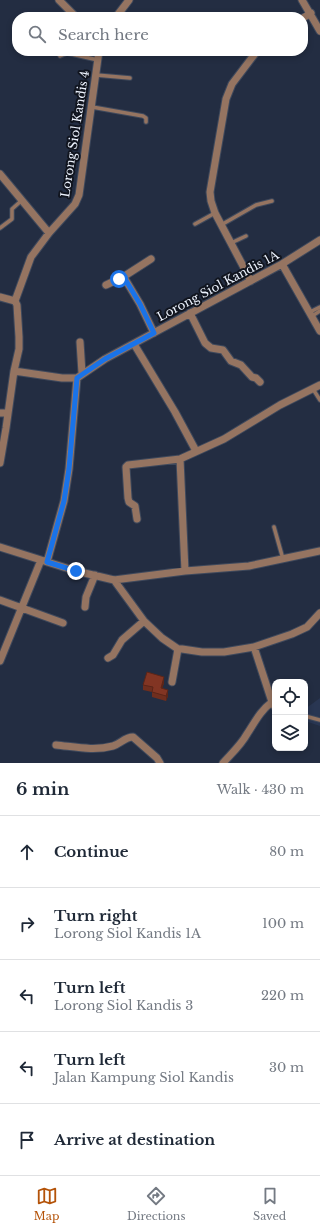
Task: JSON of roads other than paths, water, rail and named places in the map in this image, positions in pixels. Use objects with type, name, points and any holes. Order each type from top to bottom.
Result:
[{"type":"street","points":[[59,0],[71,12]]},
{"type":"street","points":[[120,12],[129,0]]},
{"type":"street","points":[[302,0],[311,13],[320,31]]},
{"type":"street","name":"Lorong Siol Kandis 4","points":[[0,463],[19,342],[17,305],[15,301],[31,257],[49,233],[75,204],[79,195],[98,56]]},
{"type":"street","points":[[251,280],[215,213],[211,202],[210,192],[226,99],[232,84],[253,56]]},
{"type":"street","points":[[0,174],[49,233]]},
{"type":"street","name":"Lorong Siol Kandis 1A","points":[[80,376],[105,359],[282,264],[320,240]]},
{"type":"street","points":[[106,285],[123,277],[152,259]]},
{"type":"street","points":[[282,264],[320,331]]},
{"type":"street","points":[[123,277],[140,304],[154,333]]},
{"type":"street","points":[[0,296],[15,301]]},
{"type":"street","points":[[190,313],[204,343],[211,348],[223,350],[231,361],[241,365],[252,377],[256,378],[260,382]]},
{"type":"street","points":[[0,661],[22,608],[44,561],[64,501],[80,376],[80,342]]},
{"type":"street","points":[[134,344],[196,451]]},
{"type":"street","points":[[14,371],[62,378],[80,376]]},
{"type":"street","points":[[136,520],[135,506],[129,502],[128,498],[126,467],[128,465],[180,459],[224,439],[280,405],[316,387]]},
{"type":"street","points":[[0,413],[8,413]]},
{"type":"street","points":[[180,459],[186,571]]},
{"type":"street","points":[[0,547],[44,561],[114,580],[186,571],[249,566],[320,551]]},
{"type":"street","points":[[86,607],[86,597],[95,575]]},
{"type":"street","points":[[114,580],[144,621],[162,638],[178,649],[202,652],[224,652],[254,647],[307,628],[320,613]]},
{"type":"street","points":[[0,600],[63,623]]},
{"type":"street","points":[[108,658],[113,656],[122,640],[144,621]]},
{"type":"street","points":[[254,647],[272,701]]},
{"type":"street","points":[[172,682],[178,649]]},
{"type":"street","points":[[223,763],[247,735],[252,724],[264,708],[272,704]]},
{"type":"street","points":[[56,745],[96,749],[115,746],[129,737],[133,737],[157,758],[160,763]]},
{"type":"lane","points":[[80,56],[98,60]]},
{"type":"lane","points":[[96,75],[130,78]]},
{"type":"lane","points":[[92,107],[143,116],[146,118],[146,122]]},
{"type":"lane","points":[[0,228],[12,219],[12,209],[21,201]]},
{"type":"lane","points":[[221,225],[256,205],[272,201]]},
{"type":"lane","points":[[194,224],[215,213]]},
{"type":"lane","points":[[231,243],[246,236]]},
{"type":"lane","points":[[311,314],[320,306]]},
{"type":"lane","points":[[311,314],[320,311]]},
{"type":"lane","points":[[316,387],[320,400]]},
{"type":"lane","points":[[274,527],[283,560]]},
{"type":"lane","points":[[308,717],[320,720]]}]
